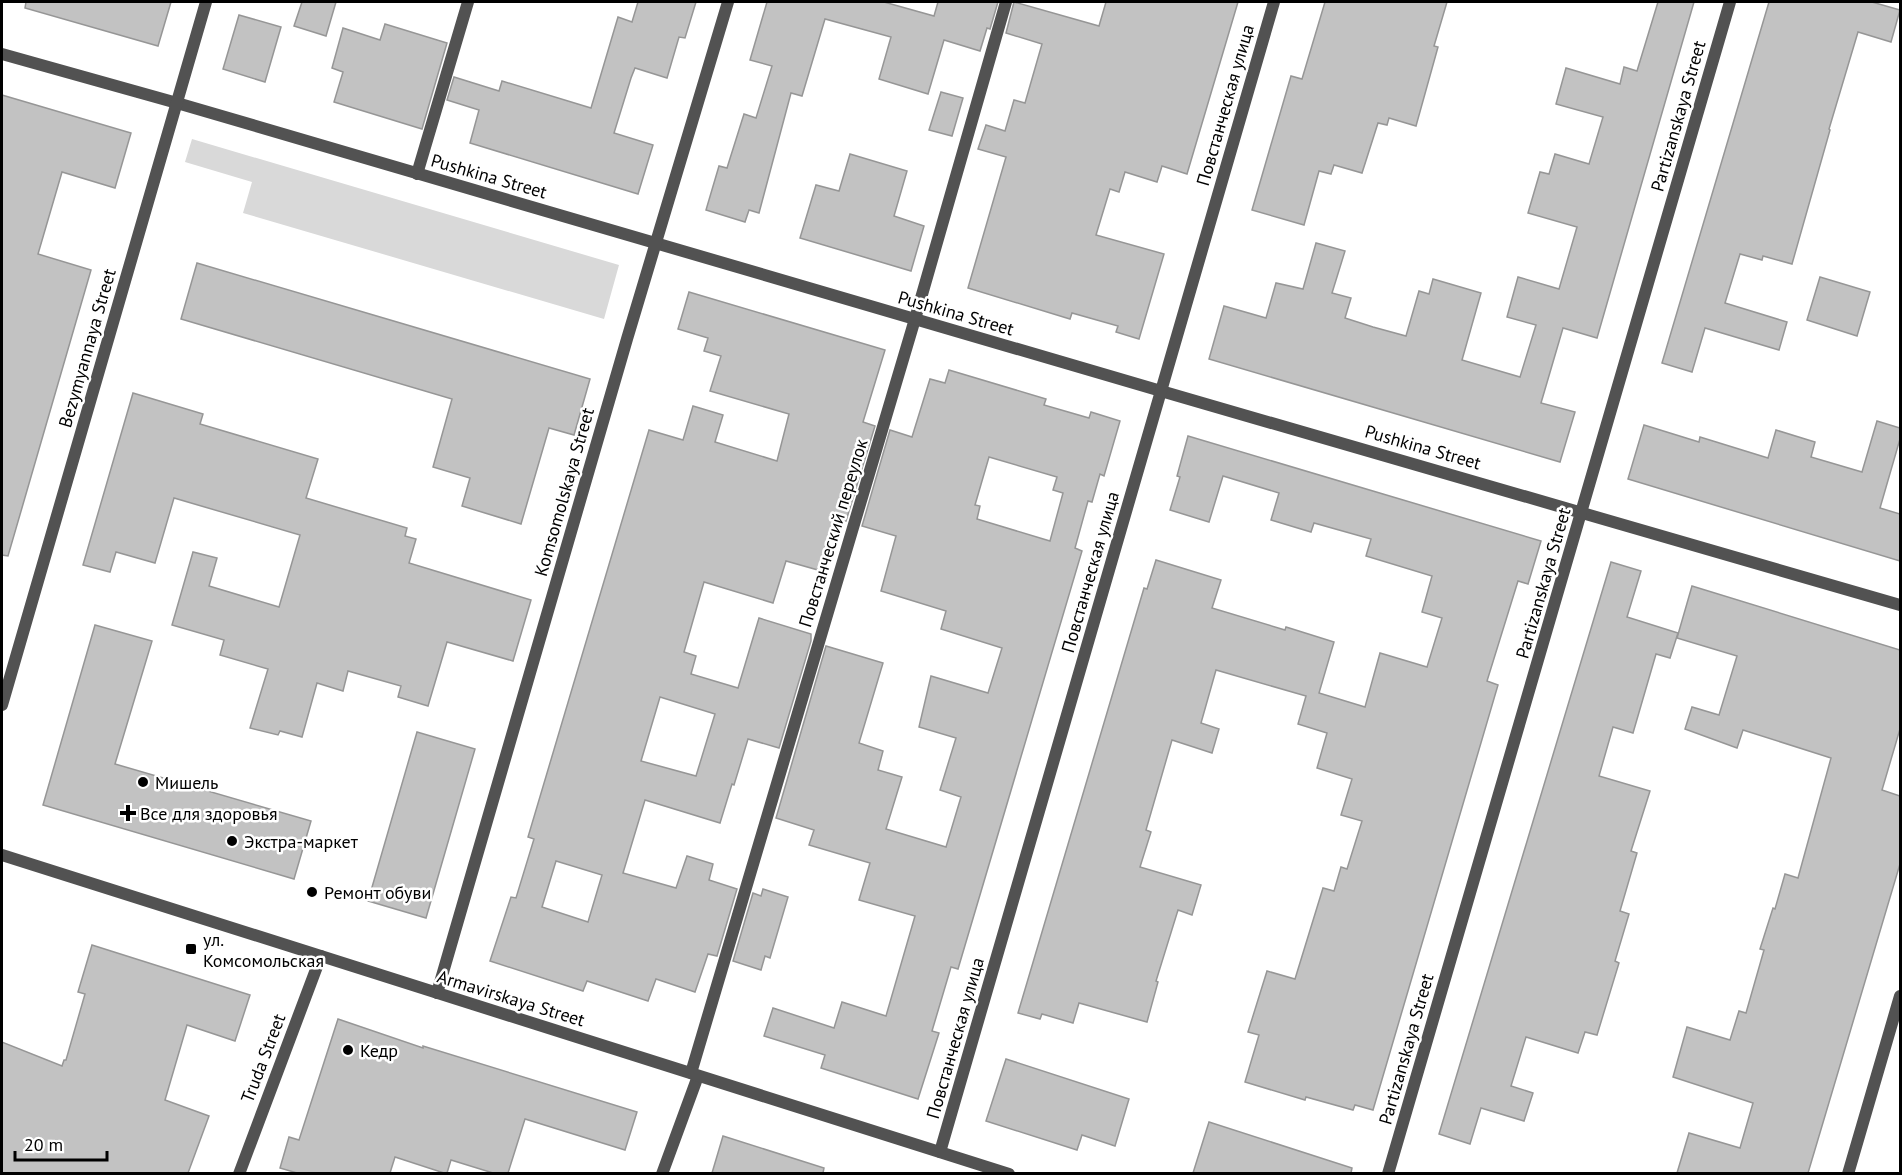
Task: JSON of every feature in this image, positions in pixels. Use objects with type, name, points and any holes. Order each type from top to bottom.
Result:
[{"type":"street","name":"Bezymyannaya Street","points":[[2,705],[206,2]]},
{"type":"street","points":[[417,174],[468,2]]},
{"type":"street","name":"Komsomolskaya Street","points":[[437,993],[655,243],[728,2]]},
{"type":"street","name":"Повстанческий переулок","points":[[662,1173],[695,1075],[1006,2]]},
{"type":"street","name":"Повстанческая улица","points":[[940,1152],[1274,2]]},
{"type":"street","name":"Partizanskaya Street","points":[[1388,1173],[1730,2]]},
{"type":"street","name":"Pushkina Street","points":[[2,54],[1900,605]]},
{"type":"street","name":"Armavirskaya Street","points":[[2,855],[1009,1173]]},
{"type":"street","name":"Truda Street","points":[[239,1173],[321,956]]},
{"type":"street","points":[[1848,1173],[1900,996]]},
{"type":"shaded area","points":[[192,139],[619,265],[604,319],[243,213],[252,182],[185,162]]},
{"type":"building","points":[[26,2],[171,2],[158,46],[25,8]]},
{"type":"building","points":[[302,2],[336,2],[326,36],[294,26]]},
{"type":"building","points":[[638,2],[696,2],[685,38],[679,37],[667,78],[635,68],[614,133],[653,145],[638,194],[470,143],[479,110],[447,100],[454,77],[499,91],[502,81],[591,108],[618,17],[632,22]]},
{"type":"building","points":[[767,2],[884,2],[934,16],[938,2],[998,2],[990,29],[987,28],[980,51],[944,40],[928,94],[879,79],[891,37],[825,19],[802,96],[791,93],[759,213],[749,210],[745,222],[706,210],[719,166],[727,168],[744,114],[756,118],[772,66],[750,60]]},
{"type":"building","points":[[1014,2],[1099,26],[1106,2],[1238,2],[1187,174],[1162,166],[1157,182],[1125,172],[1119,192],[1110,189],[1096,235],[1164,254],[1139,339],[1116,332],[1118,326],[1072,313],[1070,319],[968,288],[1006,157],[978,149],[986,125],[1005,131],[1014,100],[1025,103],[1042,44],[1006,33]]},
{"type":"building","points":[[1325,2],[1447,2],[1434,46],[1438,47],[1416,126],[1389,118],[1387,125],[1378,123],[1362,173],[1334,165],[1331,174],[1319,171],[1304,225],[1252,210],[1291,76],[1302,79]]},
{"type":"building","points":[[1658,2],[1694,2],[1597,338],[1563,328],[1541,403],[1575,412],[1560,462],[1209,359],[1224,306],[1266,318],[1276,283],[1303,289],[1316,243],[1345,251],[1332,293],[1351,298],[1345,318],[1373,327],[1406,336],[1419,291],[1429,294],[1433,279],[1481,293],[1462,360],[1520,377],[1536,325],[1507,317],[1518,277],[1559,289],[1577,227],[1528,213],[1540,172],[1549,174],[1555,154],[1589,164],[1603,117],[1556,104],[1566,68],[1620,84],[1624,67],[1637,71]]},
{"type":"building","points":[[1769,2],[1872,2],[1900,10],[1891,42],[1858,32],[1792,264],[1763,256],[1762,260],[1740,254],[1725,303],[1787,322],[1779,350],[1705,328],[1692,372],[1662,363]]},
{"type":"building","points":[[239,15],[281,27],[265,82],[223,69]]},
{"type":"building","points":[[385,24],[447,43],[422,129],[334,102],[343,72],[332,68],[343,28],[380,40]]},
{"type":"building","points":[[941,92],[963,98],[952,136],[929,130]]},
{"type":"building","points":[[2,95],[131,133],[115,188],[62,172],[38,254],[91,270],[8,556],[2,555]]},
{"type":"building","points":[[850,154],[907,171],[894,216],[924,226],[911,271],[800,238],[816,185],[839,191]]},
{"type":"building","points":[[197,263],[590,379],[574,435],[549,428],[521,524],[462,506],[470,478],[433,467],[452,399],[181,319]]},
{"type":"building","points":[[1820,277],[1870,292],[1857,336],[1807,320]]},
{"type":"building","points":[[689,292],[885,350],[863,422],[875,426],[846,521],[838,519],[836,526],[832,525],[818,570],[786,561],[773,603],[704,582],[684,652],[696,656],[691,674],[738,688],[759,618],[811,634],[811,641],[779,748],[748,739],[720,823],[645,800],[623,873],[676,888],[687,856],[713,864],[709,880],[737,889],[717,956],[708,954],[695,992],[656,979],[648,1001],[587,981],[583,991],[490,961],[511,897],[516,898],[534,839],[528,837],[649,430],[683,440],[693,406],[723,415],[715,442],[777,461],[789,414],[710,391],[721,356],[704,351],[708,338],[678,329]],"holes":[[[660,697],[715,714],[696,776],[641,761]],[[556,861],[602,875],[588,922],[542,907]]]},
{"type":"building","points":[[949,370],[1046,399],[1044,405],[1089,418],[1091,412],[1120,421],[1104,476],[1100,474],[1092,502],[1088,501],[1075,548],[1082,551],[958,969],[951,967],[932,1031],[939,1033],[918,1099],[821,1068],[825,1055],[764,1036],[773,1008],[834,1028],[842,1002],[886,1016],[915,916],[859,900],[870,863],[809,845],[814,830],[776,818],[826,646],[883,663],[859,743],[883,751],[878,770],[902,777],[886,829],[946,847],[961,797],[940,790],[956,738],[919,727],[931,676],[988,693],[1002,648],[941,629],[946,611],[881,591],[896,536],[862,526],[890,430],[912,437],[930,379],[945,383]],"holes":[[[989,457],[1057,477],[1053,490],[1063,493],[1050,541],[977,519],[980,506],[975,505]]]},
{"type":"building","points":[[133,393],[203,414],[200,424],[318,459],[306,498],[407,528],[405,536],[416,539],[409,563],[531,600],[513,661],[447,642],[428,706],[398,697],[401,686],[348,671],[343,691],[317,683],[302,737],[280,731],[278,735],[250,728],[268,669],[220,655],[224,640],[172,625],[193,552],[217,558],[209,586],[279,607],[300,535],[174,498],[155,563],[116,552],[110,572],[83,565]]},
{"type":"building","points":[[1877,421],[1900,428],[1900,439],[1880,508],[1900,514],[1900,561],[1628,479],[1644,425],[1699,442],[1700,437],[1768,458],[1776,430],[1815,442],[1811,457],[1862,472]]},
{"type":"building","points":[[1188,436],[1541,541],[1528,584],[1518,581],[1487,681],[1498,685],[1373,1110],[1355,1105],[1353,1110],[1306,1097],[1305,1100],[1245,1082],[1259,1035],[1248,1032],[1267,971],[1295,979],[1323,888],[1334,891],[1341,867],[1347,869],[1362,821],[1341,815],[1352,779],[1317,768],[1327,733],[1298,724],[1306,696],[1216,670],[1201,723],[1219,729],[1212,753],[1172,740],[1146,830],[1151,832],[1140,867],[1201,885],[1192,915],[1178,910],[1156,981],[1158,982],[1147,1022],[1079,1003],[1073,1023],[1042,1014],[1040,1019],[1018,1013],[1144,588],[1147,589],[1156,560],[1221,580],[1212,608],[1334,642],[1319,693],[1365,707],[1380,653],[1427,667],[1442,618],[1422,612],[1432,576],[1366,556],[1371,539],[1314,523],[1311,532],[1271,520],[1279,493],[1223,476],[1209,522],[1170,510],[1180,477],[1177,476]]},
{"type":"building","points":[[1611,562],[1641,571],[1627,617],[1678,633],[1670,658],[1656,654],[1633,733],[1613,727],[1599,776],[1650,791],[1631,851],[1637,853],[1620,911],[1629,914],[1615,961],[1619,963],[1597,1035],[1585,1032],[1578,1053],[1526,1037],[1511,1086],[1533,1093],[1524,1121],[1481,1108],[1470,1144],[1439,1134]]},
{"type":"building","points":[[1692,586],[1900,650],[1900,729],[1882,790],[1900,796],[1900,864],[1808,1173],[1677,1173],[1689,1133],[1740,1148],[1753,1103],[1673,1077],[1687,1027],[1730,1040],[1739,1011],[1746,1013],[1764,950],[1760,949],[1773,908],[1775,909],[1785,874],[1798,878],[1831,758],[1743,730],[1737,748],[1685,729],[1692,707],[1719,715],[1737,656],[1677,638]]},
{"type":"building","points":[[95,625],[152,641],[115,764],[311,821],[294,879],[43,805]]},
{"type":"building","points":[[417,732],[475,749],[426,918],[368,901]]},
{"type":"building","points":[[763,889],[788,897],[770,958],[765,956],[761,970],[733,961],[753,893],[761,896]]},
{"type":"building","points":[[92,945],[250,995],[235,1041],[187,1025],[165,1100],[209,1116],[188,1173],[2,1173],[2,1042],[62,1066],[66,1060],[85,994],[78,992]]},
{"type":"building","points":[[338,1019],[423,1048],[423,1046],[637,1112],[625,1150],[525,1119],[508,1173],[493,1173],[451,1160],[447,1173],[444,1173],[395,1157],[390,1173],[297,1173],[280,1168],[289,1137],[299,1140]]},
{"type":"building","points":[[1006,1059],[1129,1099],[1115,1146],[1082,1135],[1077,1150],[986,1121]]},
{"type":"building","points":[[1209,1122],[1352,1168],[1351,1173],[1193,1173]]},
{"type":"building","points":[[723,1136],[824,1168],[823,1173],[712,1173]]},
{"type":"place","name":"Мишель","points":[[143,782]]},
{"type":"place","name":"Все для здоровья","points":[[128,813]]},
{"type":"place","name":"Экстра-маркет","points":[[232,841]]},
{"type":"place","name":"Ремонт обуви","points":[[312,892]]},
{"type":"place","name":"ул. Комсомольская","points":[[191,949]]},
{"type":"place","name":"Кедр","points":[[348,1050]]}]
